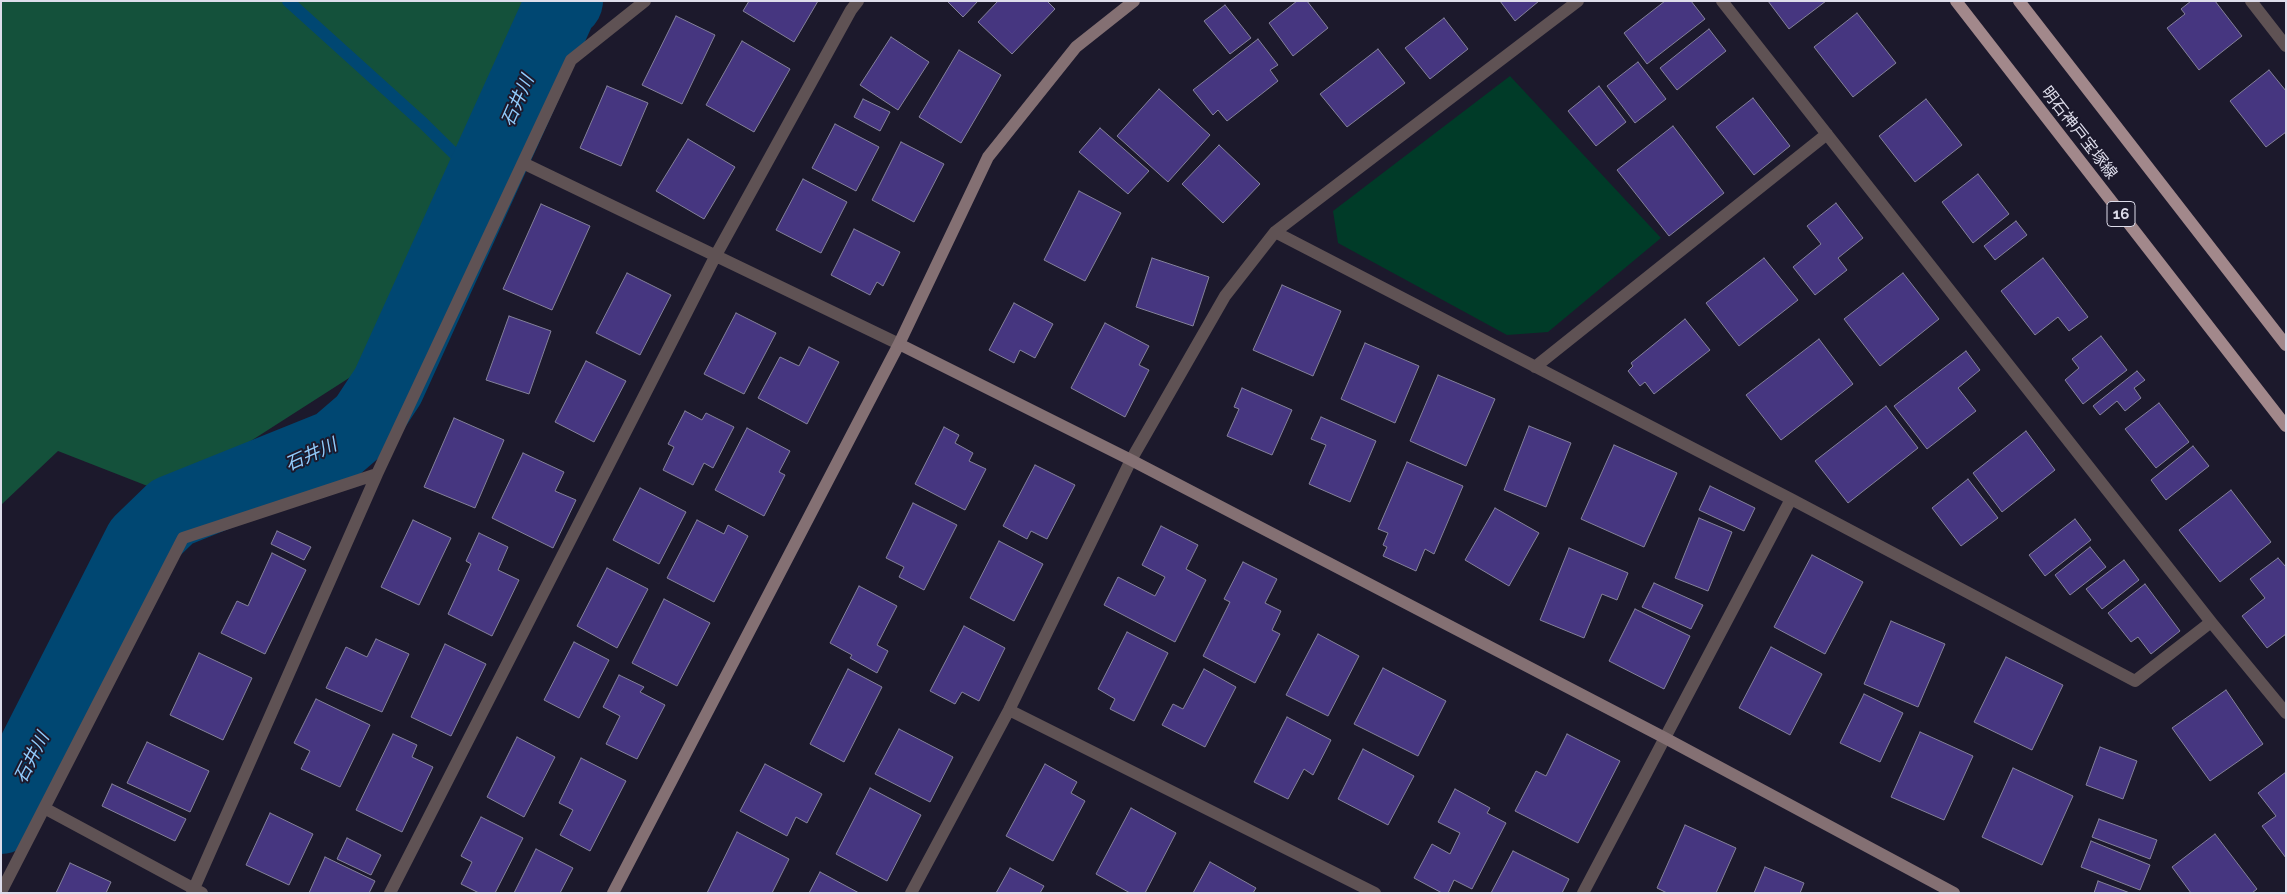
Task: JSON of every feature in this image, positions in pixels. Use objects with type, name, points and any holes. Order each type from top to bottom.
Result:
[{"type":"main road","name":"明石神戸宝塚線","points":[[1956,1],[2286,426]]},
{"type":"main road","name":"明石神戸宝塚線","points":[[2019,1],[2286,345]]},
{"type":"street","points":[[46,809],[196,891],[377,474],[571,60],[645,1]]},
{"type":"street","points":[[390,893],[716,254],[846,18],[858,1]]},
{"type":"street","points":[[613,893],[899,344],[988,156],[1076,46],[1134,1]]},
{"type":"street","points":[[911,893],[1009,710],[1131,460],[1225,296],[1275,232],[1578,1]]},
{"type":"street","points":[[1722,1],[2211,622],[2286,713]]},
{"type":"street","points":[[2250,1],[2286,46]]},
{"type":"street","points":[[1535,367],[1827,134]]},
{"type":"street","points":[[523,163],[716,254],[1131,460],[1665,738],[1954,893]]},
{"type":"street","points":[[1275,232],[1791,499],[2135,680],[2211,622]]},
{"type":"street","points":[[1,892],[46,809],[183,538],[377,474]]},
{"type":"street","points":[[1583,893],[1791,499]]},
{"type":"street","points":[[1009,710],[1375,893]]},
{"type":"green space","points":[[1,1],[553,1],[374,362],[168,494],[58,451],[1,505]]},
{"type":"green space","points":[[1510,76],[1661,238],[1548,332],[1507,335],[1338,243],[1333,211]]},
{"type":"building","points":[[749,1],[818,1],[794,42],[743,11]]},
{"type":"building","points":[[947,1],[978,1],[963,17]]},
{"type":"building","points":[[998,1],[1047,1],[1055,9],[1012,54],[978,22]]},
{"type":"building","points":[[1297,1],[1307,1],[1328,28],[1293,56],[1269,23]]},
{"type":"building","points":[[1500,1],[1539,1],[1515,21]]},
{"type":"building","points":[[1665,1],[1691,1],[1705,19],[1647,64],[1624,33]]},
{"type":"building","points":[[1768,1],[1826,1],[1789,29]]},
{"type":"building","points":[[2191,1],[2215,1],[2242,36],[2199,70],[2167,28],[2185,14],[2181,9]]},
{"type":"building","points":[[1225,5],[1251,38],[1230,54],[1204,21]]},
{"type":"building","points":[[1857,13],[1896,63],[1853,97],[1814,47]]},
{"type":"building","points":[[676,16],[715,35],[682,104],[642,85]]},
{"type":"building","points":[[1444,18],[1468,49],[1430,79],[1405,48]]},
{"type":"building","points":[[1709,29],[1726,51],[1677,90],[1660,68]]},
{"type":"building","points":[[891,37],[929,62],[898,110],[860,85]]},
{"type":"building","points":[[1258,39],[1278,65],[1270,70],[1278,81],[1227,121],[1218,110],[1213,115],[1193,90]]},
{"type":"building","points":[[742,41],[790,69],[754,132],[706,105]]},
{"type":"building","points":[[1378,49],[1405,83],[1347,127],[1320,94]]},
{"type":"building","points":[[959,50],[1001,75],[961,143],[919,117]]},
{"type":"building","points":[[1638,62],[1666,99],[1635,123],[1607,86]]},
{"type":"building","points":[[2269,70],[2286,91],[2286,132],[2266,147],[2230,101]]},
{"type":"building","points":[[607,86],[648,103],[621,166],[580,148]]},
{"type":"building","points":[[1599,86],[1626,122],[1596,146],[1568,111]]},
{"type":"building","points":[[1159,89],[1210,135],[1168,182],[1117,136]]},
{"type":"building","points":[[1753,98],[1790,146],[1754,175],[1716,127]]},
{"type":"building","points":[[863,99],[890,112],[880,131],[854,117]]},
{"type":"building","points":[[1926,99],[1962,145],[1915,182],[1879,136]]},
{"type":"building","points":[[835,124],[879,147],[856,191],[812,168]]},
{"type":"building","points":[[1673,126],[1724,193],[1669,236],[1617,170]]},
{"type":"building","points":[[1100,128],[1149,171],[1128,194],[1079,152]]},
{"type":"building","points":[[688,139],[735,167],[704,219],[656,191]]},
{"type":"building","points":[[901,142],[944,164],[914,222],[872,200]]},
{"type":"building","points":[[1219,145],[1260,184],[1223,223],[1182,184]]},
{"type":"building","points":[[1978,174],[2009,214],[1973,243],[1942,202]]},
{"type":"building","points":[[803,179],[847,202],[821,253],[776,230]]},
{"type":"building","points":[[1079,191],[1121,213],[1085,281],[1044,260]]},
{"type":"building","points":[[1836,203],[1863,238],[1838,258],[1847,270],[1815,295],[1793,267],[1821,244],[1807,226]]},
{"type":"building","points":[[541,204],[590,226],[552,310],[503,289]]},
{"type":"building","points":[[2016,221],[2027,235],[1995,260],[1984,246]]},
{"type":"building","points":[[854,229],[900,252],[883,286],[877,282],[870,295],[831,275]]},
{"type":"building","points":[[1152,258],[1209,277],[1193,326],[1136,307]]},
{"type":"building","points":[[1764,258],[1798,300],[1739,346],[1706,303]]},
{"type":"building","points":[[2043,258],[2088,317],[2069,331],[2058,317],[2035,335],[2001,291]]},
{"type":"building","points":[[627,273],[671,295],[640,355],[596,333]]},
{"type":"building","points":[[1903,273],[1939,319],[1880,366],[1844,319]]},
{"type":"building","points":[[1282,285],[1341,311],[1313,376],[1253,350]]},
{"type":"building","points":[[1014,303],[1053,324],[1035,358],[1020,350],[1014,363],[989,350]]},
{"type":"building","points":[[736,313],[776,333],[744,394],[704,374]]},
{"type":"building","points":[[509,316],[551,331],[529,394],[486,380]]},
{"type":"building","points":[[1685,319],[1710,350],[1654,394],[1645,382],[1640,386],[1628,371],[1633,366],[1631,363]]},
{"type":"building","points":[[1105,323],[1149,346],[1139,365],[1149,370],[1125,417],[1071,388]]},
{"type":"building","points":[[2101,336],[2127,370],[2083,404],[2065,380],[2079,368],[2072,359]]},
{"type":"building","points":[[1819,339],[1853,384],[1781,440],[1746,395]]},
{"type":"building","points":[[1365,343],[1419,366],[1395,423],[1341,399]]},
{"type":"building","points":[[809,347],[839,362],[807,424],[758,398],[780,357],[799,366]]},
{"type":"building","points":[[1966,351],[1980,370],[1958,388],[1976,411],[1927,449],[1894,406]]},
{"type":"building","points":[[586,361],[626,381],[594,442],[555,422]]},
{"type":"building","points":[[2137,371],[2145,380],[2134,388],[2141,398],[2125,411],[2117,401],[2100,415],[2093,406]]},
{"type":"building","points":[[1438,375],[1495,399],[1466,466],[1410,441]]},
{"type":"building","points":[[1242,388],[1292,410],[1272,455],[1227,436],[1239,409],[1234,407]]},
{"type":"building","points":[[2159,403],[2189,442],[2156,468],[2125,429]]},
{"type":"building","points":[[1886,406],[1918,448],[1848,503],[1815,461]]},
{"type":"building","points":[[685,411],[702,420],[706,413],[734,427],[713,468],[704,463],[693,485],[663,470],[674,447],[668,444]]},
{"type":"building","points":[[1321,417],[1376,441],[1350,502],[1309,484],[1326,445],[1311,439]]},
{"type":"building","points":[[454,418],[504,440],[475,508],[424,487]]},
{"type":"building","points":[[1529,426],[1571,443],[1546,507],[1504,490]]},
{"type":"building","points":[[944,427],[959,435],[955,443],[973,453],[969,461],[986,469],[965,510],[915,484]]},
{"type":"building","points":[[747,428],[790,451],[779,472],[785,475],[764,516],[715,490]]},
{"type":"building","points":[[2026,431],[2055,470],[2002,512],[1973,473]]},
{"type":"building","points":[[1614,445],[1677,473],[1644,547],[1581,519]]},
{"type":"building","points":[[2193,446],[2209,466],[2166,500],[2151,480]]},
{"type":"building","points":[[523,453],[564,472],[555,491],[576,500],[553,548],[492,518]]},
{"type":"building","points":[[1407,462],[1463,486],[1434,554],[1425,549],[1416,571],[1383,556],[1387,547],[1383,545],[1388,533],[1378,529]]},
{"type":"building","points":[[1035,465],[1075,485],[1047,539],[1031,531],[1027,539],[1003,526]]},
{"type":"building","points":[[1968,479],[1998,518],[1961,546],[1932,508]]},
{"type":"building","points":[[1710,486],[1755,508],[1744,531],[1699,510]]},
{"type":"building","points":[[640,488],[686,512],[659,564],[613,540]]},
{"type":"building","points":[[2231,490],[2271,542],[2220,582],[2179,530]]},
{"type":"building","points":[[913,503],[957,525],[924,590],[899,577],[904,567],[886,558]]},
{"type":"building","points":[[1495,508],[1539,533],[1509,586],[1465,560]]},
{"type":"building","points":[[1699,518],[1732,532],[1708,591],[1675,578]]},
{"type":"building","points":[[2075,519],[2091,540],[2045,576],[2029,555]]},
{"type":"building","points":[[413,520],[451,538],[419,605],[381,587]]},
{"type":"building","points":[[697,520],[724,534],[728,525],[748,536],[714,602],[667,578]]},
{"type":"building","points":[[1161,526],[1198,545],[1186,569],[1206,580],[1175,642],[1104,605],[1118,577],[1155,596],[1165,577],[1142,565]]},
{"type":"building","points":[[277,531],[311,547],[304,560],[271,544]]},
{"type":"building","points":[[479,533],[508,547],[498,570],[519,580],[492,636],[448,614],[471,564],[466,561]]},
{"type":"building","points":[[999,541],[1043,564],[1014,621],[970,598]]},
{"type":"building","points":[[2090,547],[2106,567],[2070,595],[2055,575]]},
{"type":"building","points":[[1569,548],[1628,573],[1617,600],[1602,594],[1584,638],[1540,620]]},
{"type":"building","points":[[272,553],[306,570],[265,654],[221,633],[237,601],[248,606]]},
{"type":"building","points":[[1812,555],[1863,582],[1825,654],[1774,627]]},
{"type":"building","points":[[2278,558],[2286,567],[2286,634],[2267,648],[2242,616],[2265,598],[2250,579]]},
{"type":"building","points":[[2124,560],[2139,580],[2102,609],[2086,589]]},
{"type":"building","points":[[1243,562],[1277,579],[1265,603],[1281,611],[1272,630],[1280,634],[1255,683],[1203,656],[1230,602],[1224,599]]},
{"type":"building","points":[[607,568],[648,589],[617,648],[577,626]]},
{"type":"building","points":[[1654,583],[1703,605],[1691,629],[1642,607]]},
{"type":"building","points":[[2145,584],[2180,631],[2151,654],[2138,637],[2131,642],[2108,613]]},
{"type":"building","points":[[859,586],[897,606],[877,645],[888,651],[877,673],[850,658],[852,655],[830,643]]},
{"type":"building","points":[[664,599],[710,623],[677,686],[632,663]]},
{"type":"building","points":[[1635,609],[1690,636],[1664,689],[1609,661]]},
{"type":"building","points":[[1891,621],[1945,644],[1918,707],[1864,684]]},
{"type":"building","points":[[964,626],[1005,648],[979,701],[962,692],[955,704],[930,691]]},
{"type":"building","points":[[1127,632],[1168,653],[1134,721],[1110,709],[1115,699],[1098,689]]},
{"type":"building","points":[[1318,634],[1359,656],[1328,716],[1286,695]]},
{"type":"building","points":[[376,639],[409,654],[382,712],[326,688],[346,647],[367,657]]},
{"type":"building","points":[[574,642],[609,660],[579,718],[544,700]]},
{"type":"building","points":[[445,644],[486,664],[451,736],[411,717]]},
{"type":"building","points":[[1771,647],[1822,674],[1790,735],[1739,708]]},
{"type":"building","points":[[199,653],[252,678],[223,740],[170,715]]},
{"type":"building","points":[[2006,657],[2063,685],[2032,750],[1974,722]]},
{"type":"building","points":[[1383,668],[1446,701],[1418,756],[1354,724]]},
{"type":"building","points":[[848,669],[882,687],[844,762],[810,744]]},
{"type":"building","points":[[1204,669],[1236,687],[1205,747],[1162,725],[1173,704],[1183,709]]},
{"type":"building","points":[[619,675],[644,687],[640,692],[665,705],[637,759],[606,744],[620,716],[603,707]]},
{"type":"building","points":[[2226,690],[2263,744],[2210,781],[2172,728]]},
{"type":"building","points":[[1864,694],[1903,713],[1880,762],[1840,743]]},
{"type":"building","points":[[316,699],[370,725],[340,787],[301,769],[310,751],[294,743]]},
{"type":"building","points":[[1287,717],[1331,740],[1313,775],[1304,769],[1288,799],[1254,782]]},
{"type":"building","points":[[899,729],[953,757],[930,802],[875,774]]},
{"type":"building","points":[[1920,732],[1973,756],[1944,820],[1891,797]]},
{"type":"building","points":[[393,734],[417,745],[412,757],[433,767],[402,832],[356,810]]},
{"type":"building","points":[[1567,734],[1620,761],[1578,843],[1515,811],[1536,771],[1546,776]]},
{"type":"building","points":[[517,737],[555,757],[524,817],[487,797]]},
{"type":"building","points":[[147,742],[209,771],[190,812],[127,783]]},
{"type":"building","points":[[2100,747],[2137,761],[2123,799],[2086,785]]},
{"type":"building","points":[[1363,749],[1414,776],[1388,825],[1338,799]]},
{"type":"building","points":[[581,758],[626,781],[590,851],[560,835],[573,810],[559,803]]},
{"type":"building","points":[[765,764],[822,794],[807,823],[796,817],[787,836],[740,811]]},
{"type":"building","points":[[1045,764],[1077,782],[1071,793],[1085,801],[1053,861],[1006,836]]},
{"type":"building","points":[[2013,768],[2073,796],[2042,865],[1982,837]]},
{"type":"building","points":[[2286,772],[2286,858],[2262,826],[2276,816],[2258,793]]},
{"type":"building","points":[[112,784],[186,819],[175,841],[102,806]]},
{"type":"building","points":[[870,788],[921,815],[887,881],[836,854]]},
{"type":"building","points":[[1455,789],[1490,808],[1487,813],[1506,823],[1472,889],[1454,880],[1448,893],[1442,893],[1414,878],[1432,844],[1450,854],[1460,833],[1438,822]]},
{"type":"building","points":[[1131,808],[1176,833],[1145,893],[1130,893],[1096,874]]},
{"type":"building","points":[[270,813],[313,834],[289,885],[246,865]]},
{"type":"building","points":[[481,817],[523,838],[495,893],[479,893],[461,884],[472,862],[461,856]]},
{"type":"building","points":[[2099,819],[2157,840],[2150,859],[2092,837]]},
{"type":"building","points":[[1685,825],[1736,848],[1716,893],[1667,893],[1657,888]]},
{"type":"building","points":[[737,832],[789,859],[772,893],[707,893]]},
{"type":"building","points":[[2215,834],[2257,889],[2252,893],[2191,893],[2172,867]]},
{"type":"building","points":[[347,838],[381,855],[371,875],[337,859]]},
{"type":"building","points":[[2091,841],[2150,865],[2140,890],[2081,867]]},
{"type":"building","points":[[536,849],[573,868],[560,893],[514,893]]},
{"type":"building","points":[[1513,851],[1569,879],[1562,893],[1491,893]]},
{"type":"building","points":[[325,857],[375,881],[369,893],[309,893]]},
{"type":"building","points":[[1210,862],[1256,888],[1253,893],[1193,893]]},
{"type":"building","points":[[70,863],[111,882],[106,893],[56,893]]},
{"type":"building","points":[[1765,867],[1804,883],[1800,893],[1754,893]]},
{"type":"building","points":[[1010,868],[1044,886],[1040,893],[996,893]]},
{"type":"building","points":[[820,872],[859,893],[809,893]]},
{"type":"building","points":[[2098,881],[2130,893],[2094,893]]},
{"type":"waterway","points":[[288,1],[423,123],[482,181]]},
{"type":"waterway","name":"石井川","points":[[1,817],[141,542],[172,512],[336,446],[365,421],[388,386],[561,5],[566,1]]}]
